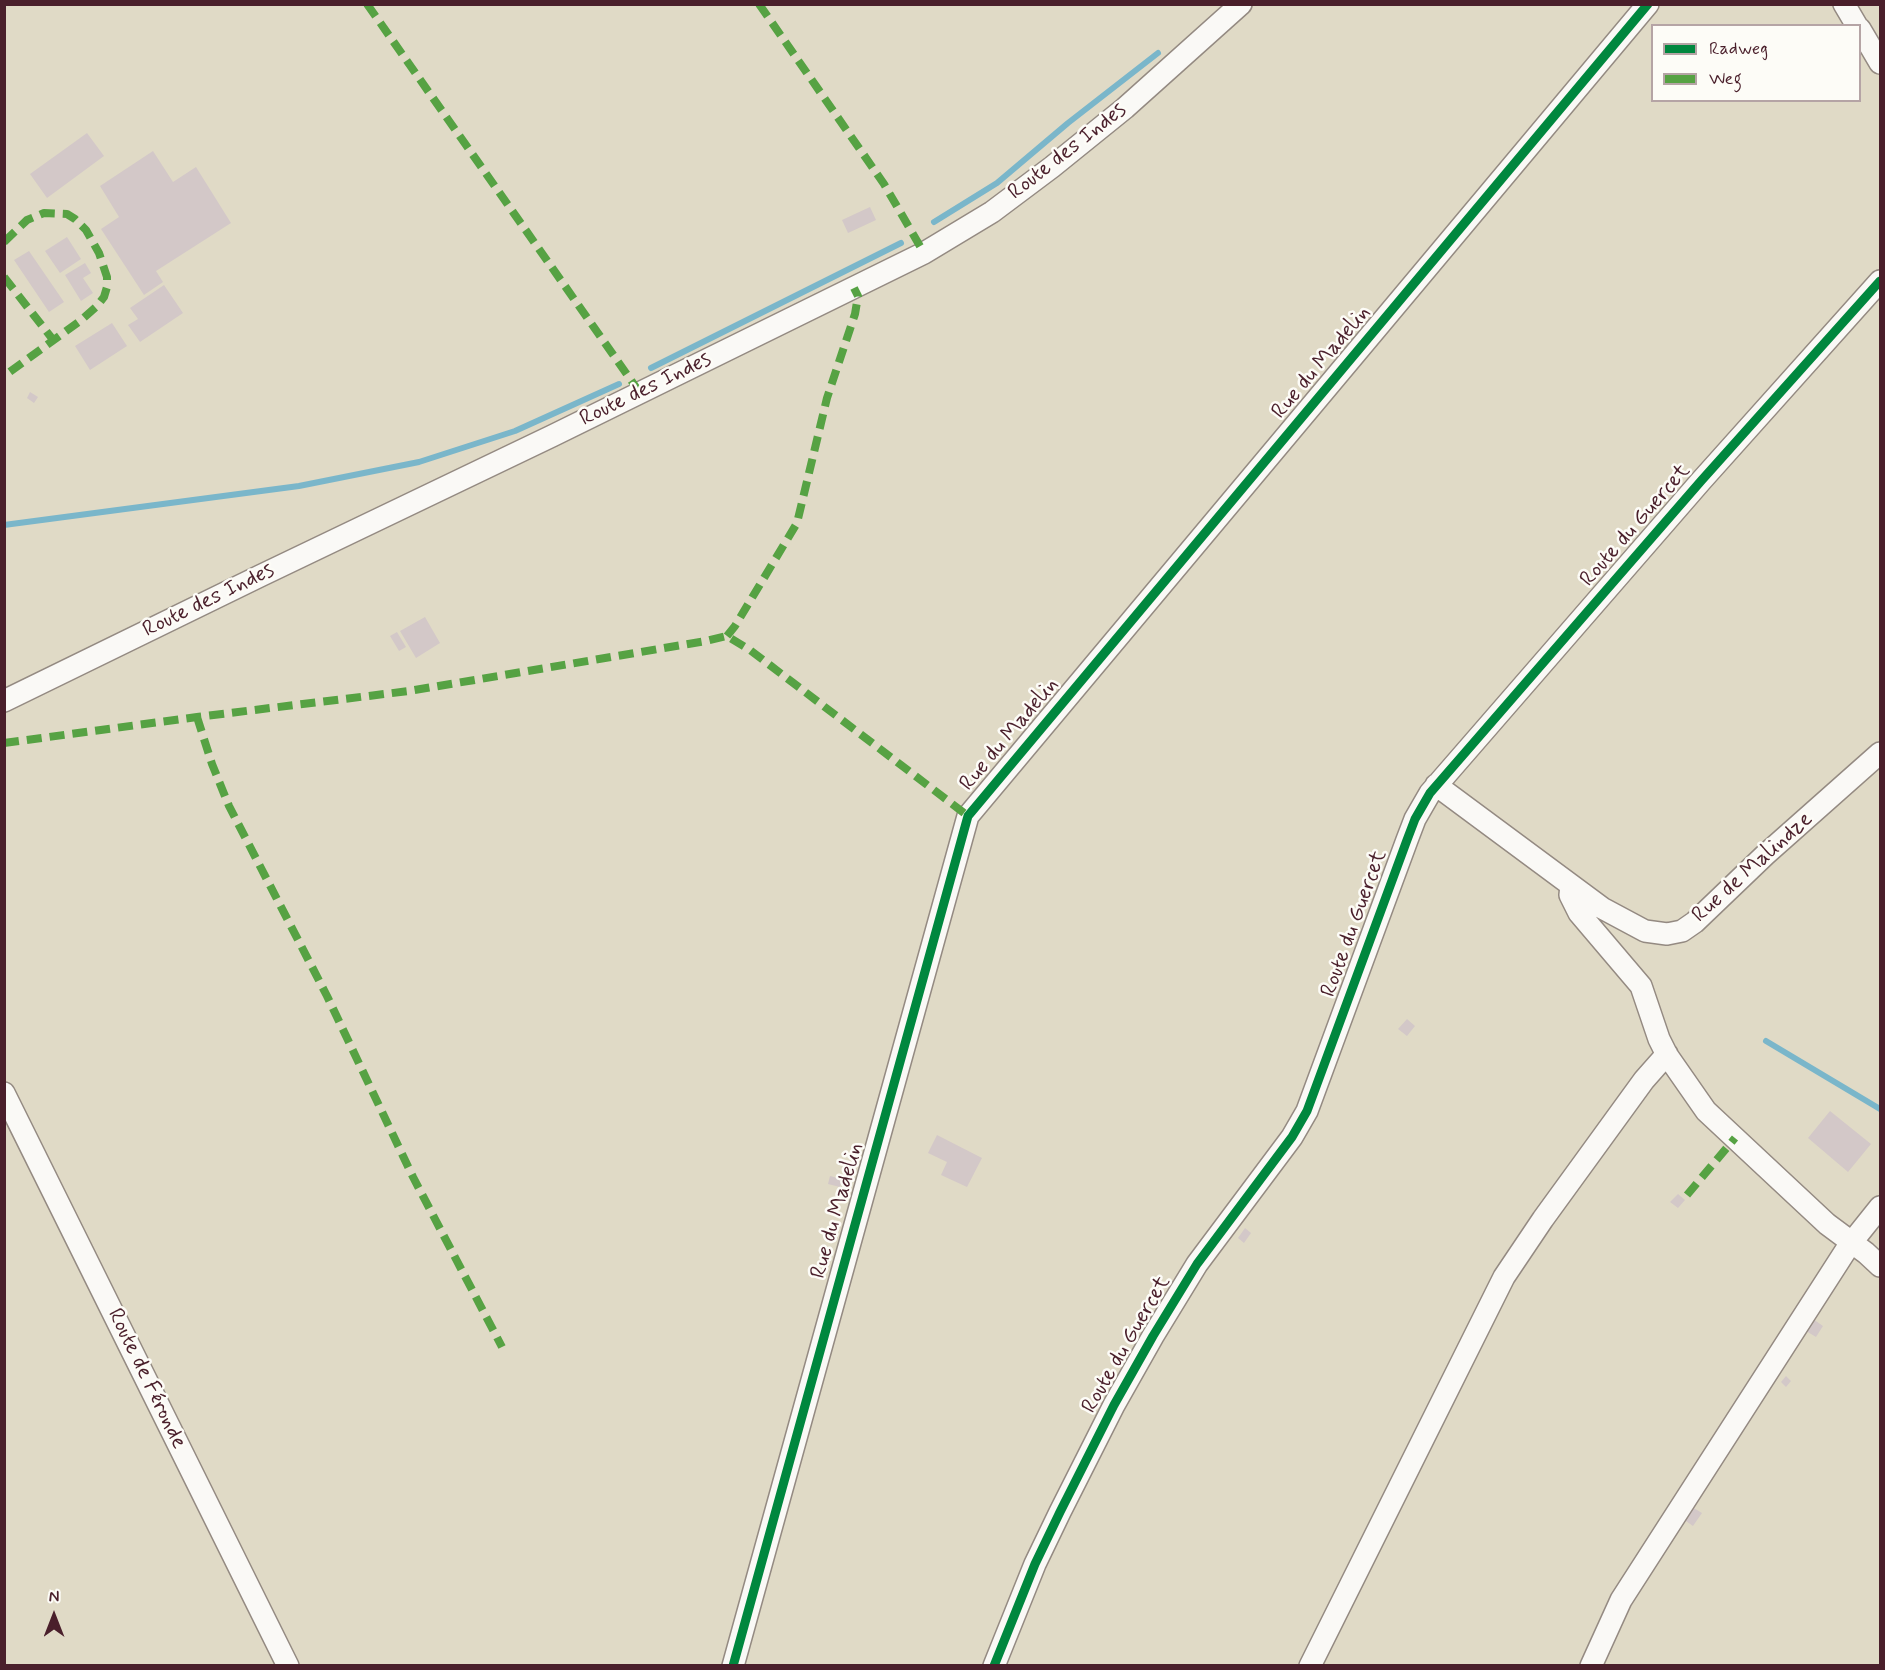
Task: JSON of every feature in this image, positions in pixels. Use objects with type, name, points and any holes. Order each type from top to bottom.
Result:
[{"type":"street","name":"Route des Indes","points":[[4,701],[552,436],[931,249],[1015,196],[1062,160],[1156,81],[1241,4]]},
{"type":"street","name":"Rue du Madelin","points":[[733,1665],[968,816],[1648,4]]},
{"type":"street","points":[[1844,4],[1856,24]]},
{"type":"street","points":[[1861,32],[1881,63]]},
{"type":"street","name":"Route du Guercet","points":[[994,1665],[1035,1564],[1055,1522],[1114,1405],[1153,1336],[1197,1264],[1292,1137],[1304,1117],[1407,840],[1423,805],[1436,785],[1701,481],[1881,281]]},
{"type":"street","name":"Rue de Malindze","points":[[1436,785],[1602,908],[1645,931],[1667,934],[1682,931],[1695,922],[1766,855],[1881,753]]},
{"type":"street","points":[[1571,885],[1569,891],[1579,913],[1641,986],[1659,1039],[1681,1076],[1706,1111],[1827,1224],[1881,1266]]},
{"type":"street","points":[[1310,1665],[1504,1277],[1630,1098],[1667,1054]]},
{"type":"street","name":"Route de Féronde","points":[[4,1093],[288,1665]]},
{"type":"street","points":[[1591,1665],[1621,1600],[1851,1242],[1881,1207]]},
{"type":"building","points":[[87,133],[104,156],[47,198],[30,174]]},
{"type":"building","points":[[153,151],[173,182],[196,167],[231,223],[156,271],[163,282],[144,295],[101,229],[119,217],[100,186]]},
{"type":"building","points":[[870,207],[876,220],[848,233],[842,220]]},
{"type":"building","points":[[67,237],[81,259],[60,273],[45,251]]},
{"type":"building","points":[[29,251],[64,302],[49,312],[14,260]]},
{"type":"building","points":[[85,263],[91,273],[83,278],[93,293],[81,301],[65,275]]},
{"type":"building","points":[[164,285],[183,313],[140,342],[128,325],[138,319],[130,308]]},
{"type":"building","points":[[112,323],[127,346],[90,370],[75,346]]},
{"type":"building","points":[[30,392],[38,397],[34,403],[27,398]]},
{"type":"building","points":[[425,617],[440,643],[416,658],[400,631]]},
{"type":"building","points":[[397,632],[406,647],[399,651],[390,636]]},
{"type":"building","points":[[1407,1019],[1415,1026],[1407,1036],[1398,1029]]},
{"type":"building","points":[[1830,1111],[1871,1144],[1848,1172],[1808,1138]]},
{"type":"building","points":[[937,1135],[982,1158],[967,1187],[941,1175],[947,1162],[928,1153]]},
{"type":"building","points":[[830,1176],[842,1179],[840,1187],[828,1184]]},
{"type":"building","points":[[1678,1194],[1685,1200],[1678,1208],[1670,1202]]},
{"type":"building","points":[[1245,1228],[1251,1233],[1244,1243],[1238,1238]]},
{"type":"building","points":[[1813,1319],[1823,1326],[1816,1337],[1806,1331]]},
{"type":"building","points":[[1786,1376],[1791,1381],[1786,1387],[1781,1382]]},
{"type":"building","points":[[1692,1507],[1702,1513],[1693,1526],[1683,1519]]},
{"type":"waterway","points":[[934,222],[997,183],[1068,123],[1158,53]]},
{"type":"waterway","points":[[651,368],[901,243]]},
{"type":"waterway","points":[[4,525],[299,486],[419,462],[515,431],[619,384]]},
{"type":"waterway","points":[[1766,1041],[1880,1109]]},
{"type":"marked path","points":[[367,4],[640,393]]},
{"type":"marked path","points":[[759,4],[884,184],[924,253]]},
{"type":"marked path","points":[[4,242],[27,220],[44,213],[67,214],[86,230],[99,253],[107,277],[104,297],[96,307],[4,376]]},
{"type":"marked path","points":[[4,277],[54,341]]},
{"type":"marked path","points":[[727,636],[797,523],[827,398],[855,314],[858,296],[854,288]]},
{"type":"marked path","points":[[4,743],[409,691],[727,636],[750,650],[968,816]]},
{"type":"marked path","points":[[197,717],[229,806],[327,996],[413,1177],[502,1347]]},
{"type":"marked path","points":[[1687,1195],[1735,1138]]},
{"type":"cycle path","points":[[733,1666],[968,816],[1648,4]]},
{"type":"cycle path","points":[[994,1666],[1035,1564],[1114,1405],[1197,1264],[1292,1137],[1307,1111],[1415,819],[1430,793],[1701,481],[1880,281]]}]
